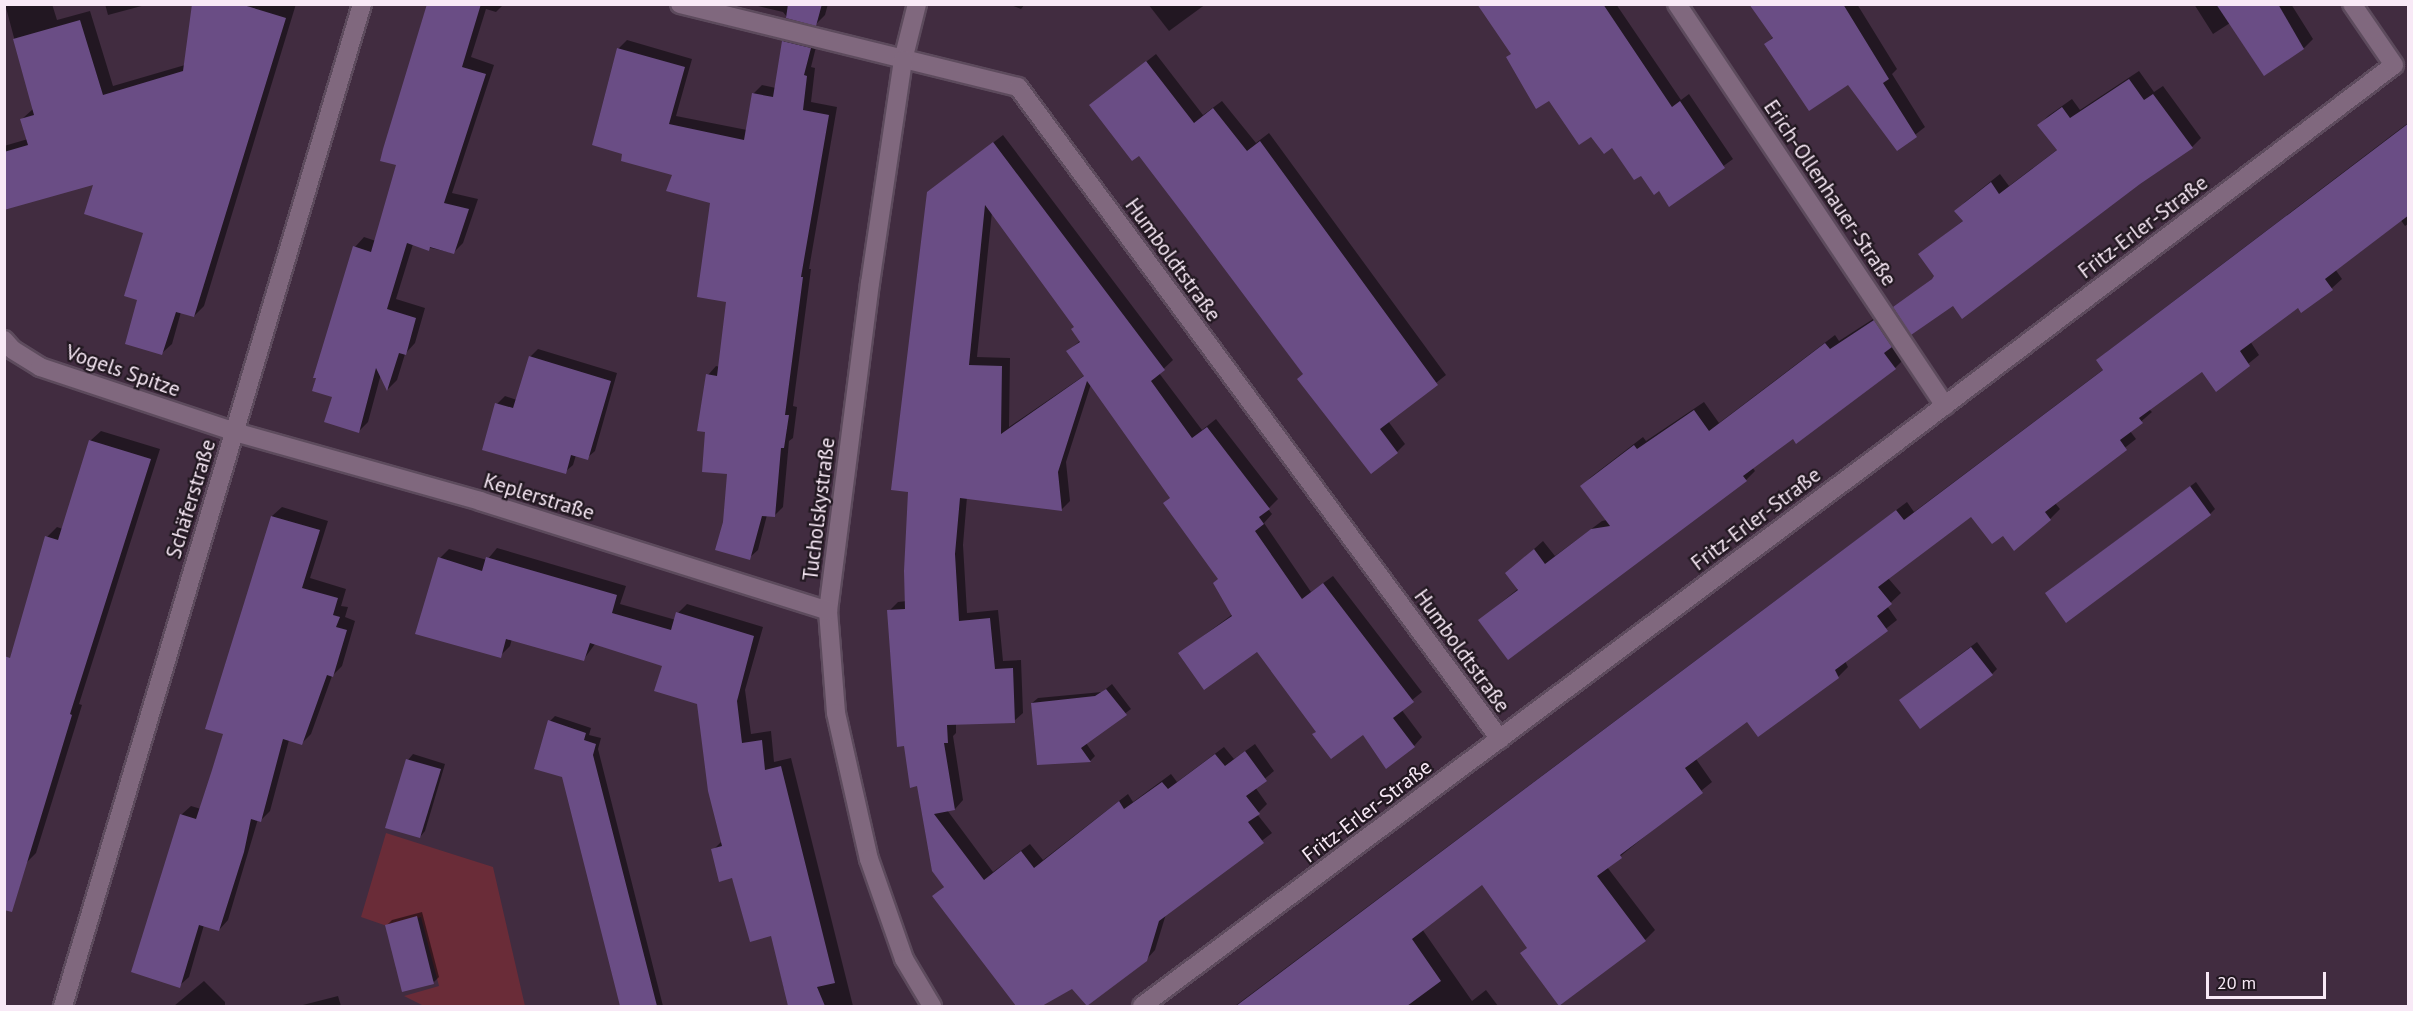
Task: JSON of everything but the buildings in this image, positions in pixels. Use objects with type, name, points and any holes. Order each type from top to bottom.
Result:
[{"type":"street","name":"Schäferstraße","points":[[63,1006],[362,4]]},
{"type":"street","name":"Humboldtstraße","points":[[680,4],[1018,87],[1500,739]]},
{"type":"street","name":"Tucholskystraße","points":[[917,4],[903,60],[870,283],[828,611],[836,712],[869,859],[904,959],[932,1006]]},
{"type":"street","name":"Erich-Ollenhauer-Straße","points":[[1677,4],[1945,406]]},
{"type":"street","name":"Fritz-Erler-Straße","points":[[1142,1006],[1945,406],[2394,65],[2352,4]]},
{"type":"street","name":"Vogels Spitze","points":[[4,340],[14,351],[40,367],[235,432]]},
{"type":"street","name":"Keplerstraße","points":[[235,432],[480,501],[828,611]]},
{"type":"shaded area","points":[[386,833],[493,867],[525,1006],[424,1006],[404,996],[439,986],[421,917],[387,926],[361,917]]}]
